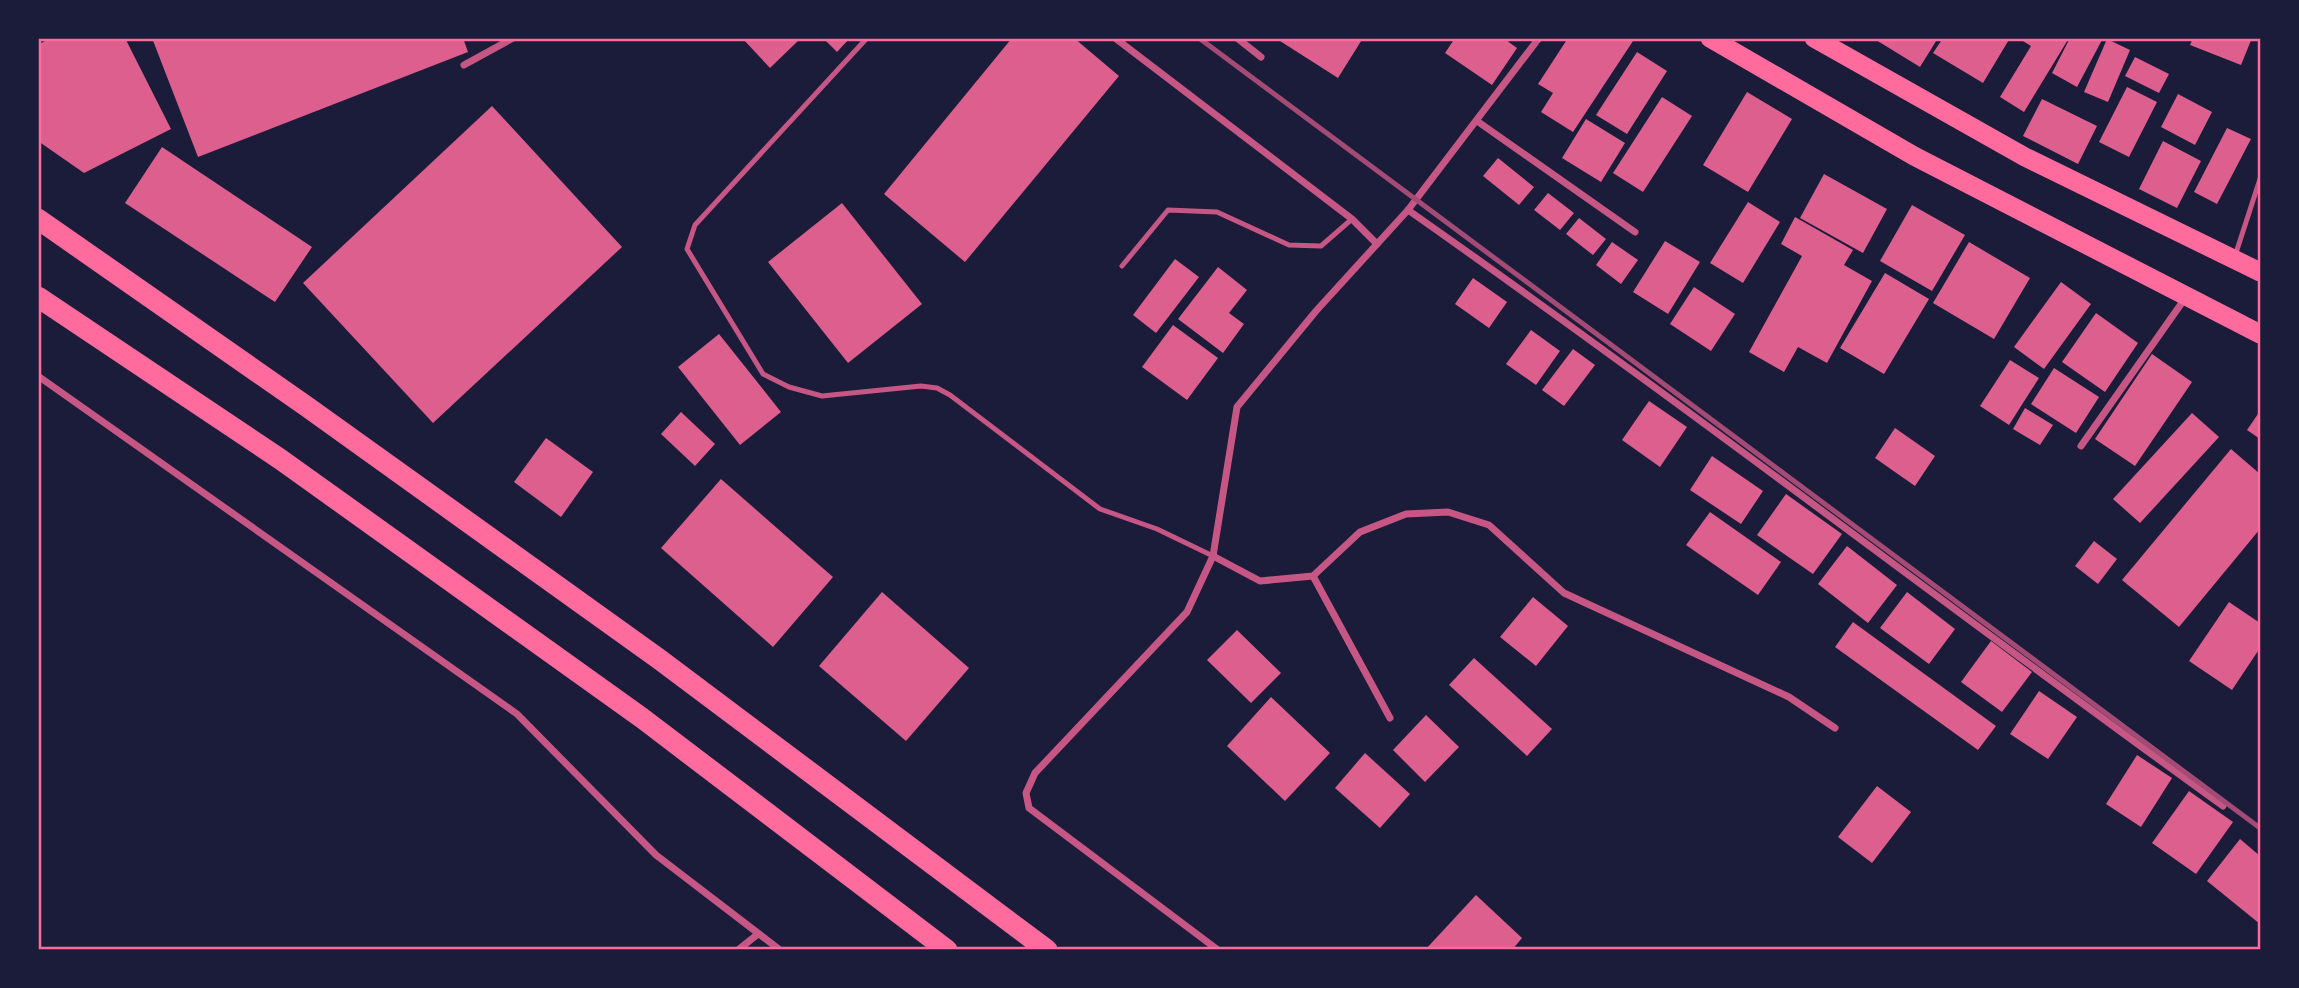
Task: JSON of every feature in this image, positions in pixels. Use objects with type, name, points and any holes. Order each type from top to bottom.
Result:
[{"type":"highway","points":[[1710,38],[1914,156],[2260,334]]},
{"type":"highway","points":[[1814,38],[2025,157],[2260,272]]},
{"type":"highway","points":[[38,219],[306,406],[659,659],[1047,950]]},
{"type":"highway","points":[[38,297],[280,459],[642,718],[947,950]]},
{"type":"street","points":[[464,65],[513,38]]},
{"type":"street","points":[[1115,38],[1352,219],[1377,244]]},
{"type":"street","points":[[1237,38],[1261,57]]},
{"type":"street","points":[[1219,950],[1030,808],[1026,793],[1035,773],[1187,612],[1213,556],[1237,407],[1316,311],[1408,210],[1539,38]]},
{"type":"street","points":[[1477,121],[1635,232]]},
{"type":"street","points":[[1408,210],[1661,390],[2011,653],[2223,806]]},
{"type":"street","points":[[2081,446],[2187,297]]},
{"type":"street","points":[[38,376],[517,714],[656,855],[780,950]]},
{"type":"street","points":[[1213,556],[1260,581],[1313,576],[1360,532],[1406,514],[1448,512],[1489,525],[1564,593],[1789,697],[1835,728]]},
{"type":"street","points":[[1313,576],[1390,718]]},
{"type":"street","points":[[738,950],[758,934]]},
{"type":"lane","points":[[867,38],[695,225],[687,249],[763,374],[789,387],[822,396],[921,386],[937,388],[950,395],[1100,509],[1157,529],[1213,556]]},
{"type":"lane","points":[[2234,259],[2260,179]]},
{"type":"lane","points":[[1122,266],[1168,210],[1217,212],[1289,245],[1321,246],[1352,219]]},
{"type":"building","points":[[50,38],[125,38],[171,129],[84,173],[38,141],[38,45]]},
{"type":"building","points":[[152,38],[463,38],[468,52],[198,157]]},
{"type":"building","points":[[742,38],[801,38],[770,68]]},
{"type":"building","points":[[823,38],[850,38],[837,52]]},
{"type":"building","points":[[1012,38],[1074,38],[1119,76],[965,262],[884,194]]},
{"type":"building","points":[[1281,38],[1363,38],[1338,78],[1280,41]]},
{"type":"building","points":[[1455,38],[1503,38],[1517,48],[1492,85],[1445,53]]},
{"type":"building","points":[[1568,38],[1630,38],[1633,41],[1573,132],[1541,112],[1553,93],[1538,84]]},
{"type":"building","points":[[1938,38],[1920,67],[1876,40]]},
{"type":"building","points":[[1943,38],[2010,38],[1983,83],[1933,53]]},
{"type":"building","points":[[2018,38],[2069,38],[2024,112],[2000,97],[2031,46]]},
{"type":"building","points":[[2070,38],[2102,40],[2077,87],[2052,73]]},
{"type":"building","points":[[2193,38],[2252,38],[2241,65],[2190,45]]},
{"type":"building","points":[[2107,39],[2130,50],[2108,102],[2084,92]]},
{"type":"building","points":[[1637,52],[1667,71],[1627,134],[1596,115]]},
{"type":"building","points":[[2135,57],[2169,74],[2159,93],[2125,76]]},
{"type":"building","points":[[2127,87],[2157,102],[2129,157],[2099,142]]},
{"type":"building","points":[[1747,92],[1792,119],[1748,192],[1703,165]]},
{"type":"building","points":[[2178,94],[2212,112],[2195,145],[2161,127]]},
{"type":"building","points":[[1662,97],[1692,116],[1643,192],[1613,173]]},
{"type":"building","points":[[2042,99],[2097,126],[2078,164],[2023,136]]},
{"type":"building","points":[[492,106],[622,247],[433,423],[303,283]]},
{"type":"building","points":[[1586,119],[1625,143],[1601,182],[1562,158]]},
{"type":"building","points":[[2227,128],[2251,139],[2217,204],[2194,192]]},
{"type":"building","points":[[2163,141],[2201,161],[2177,208],[2139,189]]},
{"type":"building","points":[[162,147],[312,247],[275,302],[125,203]]},
{"type":"building","points":[[1498,158],[1534,187],[1519,205],[1483,176]]},
{"type":"building","points":[[1824,174],[1887,209],[1863,253],[1800,218]]},
{"type":"building","points":[[1548,193],[1574,213],[1560,230],[1534,210]]},
{"type":"building","points":[[1748,202],[1780,222],[1743,283],[1710,263]]},
{"type":"building","points":[[842,203],[922,304],[848,363],[768,262]]},
{"type":"building","points":[[1912,205],[1965,235],[1932,291],[1880,261]]},
{"type":"building","points":[[1795,217],[1853,250],[1844,265],[1872,281],[1827,363],[1798,347],[1784,372],[1749,352],[1802,256],[1781,244]]},
{"type":"building","points":[[1579,218],[1606,239],[1593,255],[1566,234]]},
{"type":"building","points":[[1665,241],[1700,262],[1668,314],[1633,292]]},
{"type":"building","points":[[1612,242],[1638,260],[1621,284],[1596,265]]},
{"type":"building","points":[[1969,242],[2030,278],[1994,339],[1933,303]]},
{"type":"building","points":[[1175,259],[1199,277],[1156,333],[1133,315]]},
{"type":"building","points":[[1218,267],[1247,290],[1229,313],[1244,324],[1223,353],[1178,319]]},
{"type":"building","points":[[1885,273],[1929,299],[1884,374],[1840,348]]},
{"type":"building","points":[[1473,278],[1507,302],[1489,328],[1455,304]]},
{"type":"building","points":[[2061,282],[2091,304],[2044,369],[2014,347]]},
{"type":"building","points":[[1694,287],[1735,314],[1711,351],[1670,324]]},
{"type":"building","points":[[2096,313],[2138,343],[2105,392],[2062,362]]},
{"type":"building","points":[[1173,325],[1218,358],[1187,400],[1142,367]]},
{"type":"building","points":[[1531,330],[1560,351],[1536,385],[1506,364]]},
{"type":"building","points":[[719,334],[781,412],[740,445],[678,367]]},
{"type":"building","points":[[1573,349],[1595,365],[1564,406],[1542,390]]},
{"type":"building","points":[[2152,354],[2192,382],[2135,466],[2095,439]]},
{"type":"building","points":[[2010,360],[2039,378],[2009,425],[1980,406]]},
{"type":"building","points":[[2054,368],[2099,397],[2076,433],[2031,404]]},
{"type":"building","points":[[1649,401],[1687,427],[1660,467],[1622,440]]},
{"type":"building","points":[[2025,408],[2053,425],[2040,445],[2013,429]]},
{"type":"building","points":[[2260,411],[2260,439],[2247,430]]},
{"type":"building","points":[[681,412],[715,444],[695,466],[661,434]]},
{"type":"building","points":[[2192,413],[2219,437],[2140,523],[2113,499]]},
{"type":"building","points":[[1895,428],[1935,456],[1915,486],[1875,458]]},
{"type":"building","points":[[546,438],[593,472],[561,517],[514,482]]},
{"type":"building","points":[[2231,449],[2260,474],[2260,529],[2179,627],[2122,580]]},
{"type":"building","points":[[1712,456],[1763,491],[1741,524],[1690,490]]},
{"type":"building","points":[[721,479],[833,577],[773,647],[661,548]]},
{"type":"building","points":[[1786,494],[1842,534],[1813,574],[1757,535]]},
{"type":"building","points":[[1710,512],[1781,562],[1758,595],[1686,545]]},
{"type":"building","points":[[2094,541],[2117,559],[2098,584],[2075,566]]},
{"type":"building","points":[[1847,546],[1897,585],[1868,623],[1818,584]]},
{"type":"building","points":[[882,592],[969,668],[906,741],[819,666]]},
{"type":"building","points":[[1907,592],[1955,629],[1929,664],[1880,628]]},
{"type":"building","points":[[1533,597],[1568,626],[1536,666],[1500,637]]},
{"type":"building","points":[[2229,602],[2260,623],[2260,648],[2232,690],[2189,661]]},
{"type":"building","points":[[1853,622],[1996,726],[1978,750],[1835,647]]},
{"type":"building","points":[[1237,630],[1281,673],[1251,703],[1207,660]]},
{"type":"building","points":[[1991,641],[2032,672],[2002,712],[1961,682]]},
{"type":"building","points":[[1474,658],[1552,729],[1527,756],[1449,685]]},
{"type":"building","points":[[2039,691],[2077,717],[2048,759],[2010,734]]},
{"type":"building","points":[[1271,697],[1330,753],[1285,801],[1227,746]]},
{"type":"building","points":[[1426,715],[1459,747],[1425,782],[1393,750]]},
{"type":"building","points":[[1365,753],[1410,794],[1380,828],[1335,788]]},
{"type":"building","points":[[2137,755],[2172,778],[2141,827],[2106,804]]},
{"type":"building","points":[[1877,786],[1911,812],[1872,863],[1838,837]]},
{"type":"building","points":[[2189,791],[2233,822],[2196,874],[2152,843]]},
{"type":"building","points":[[2240,839],[2260,856],[2260,924],[2207,881]]},
{"type":"building","points":[[1476,895],[1522,938],[1512,950],[1425,950]]},
{"type":"railway","points":[[1199,38],[2260,828]]}]
